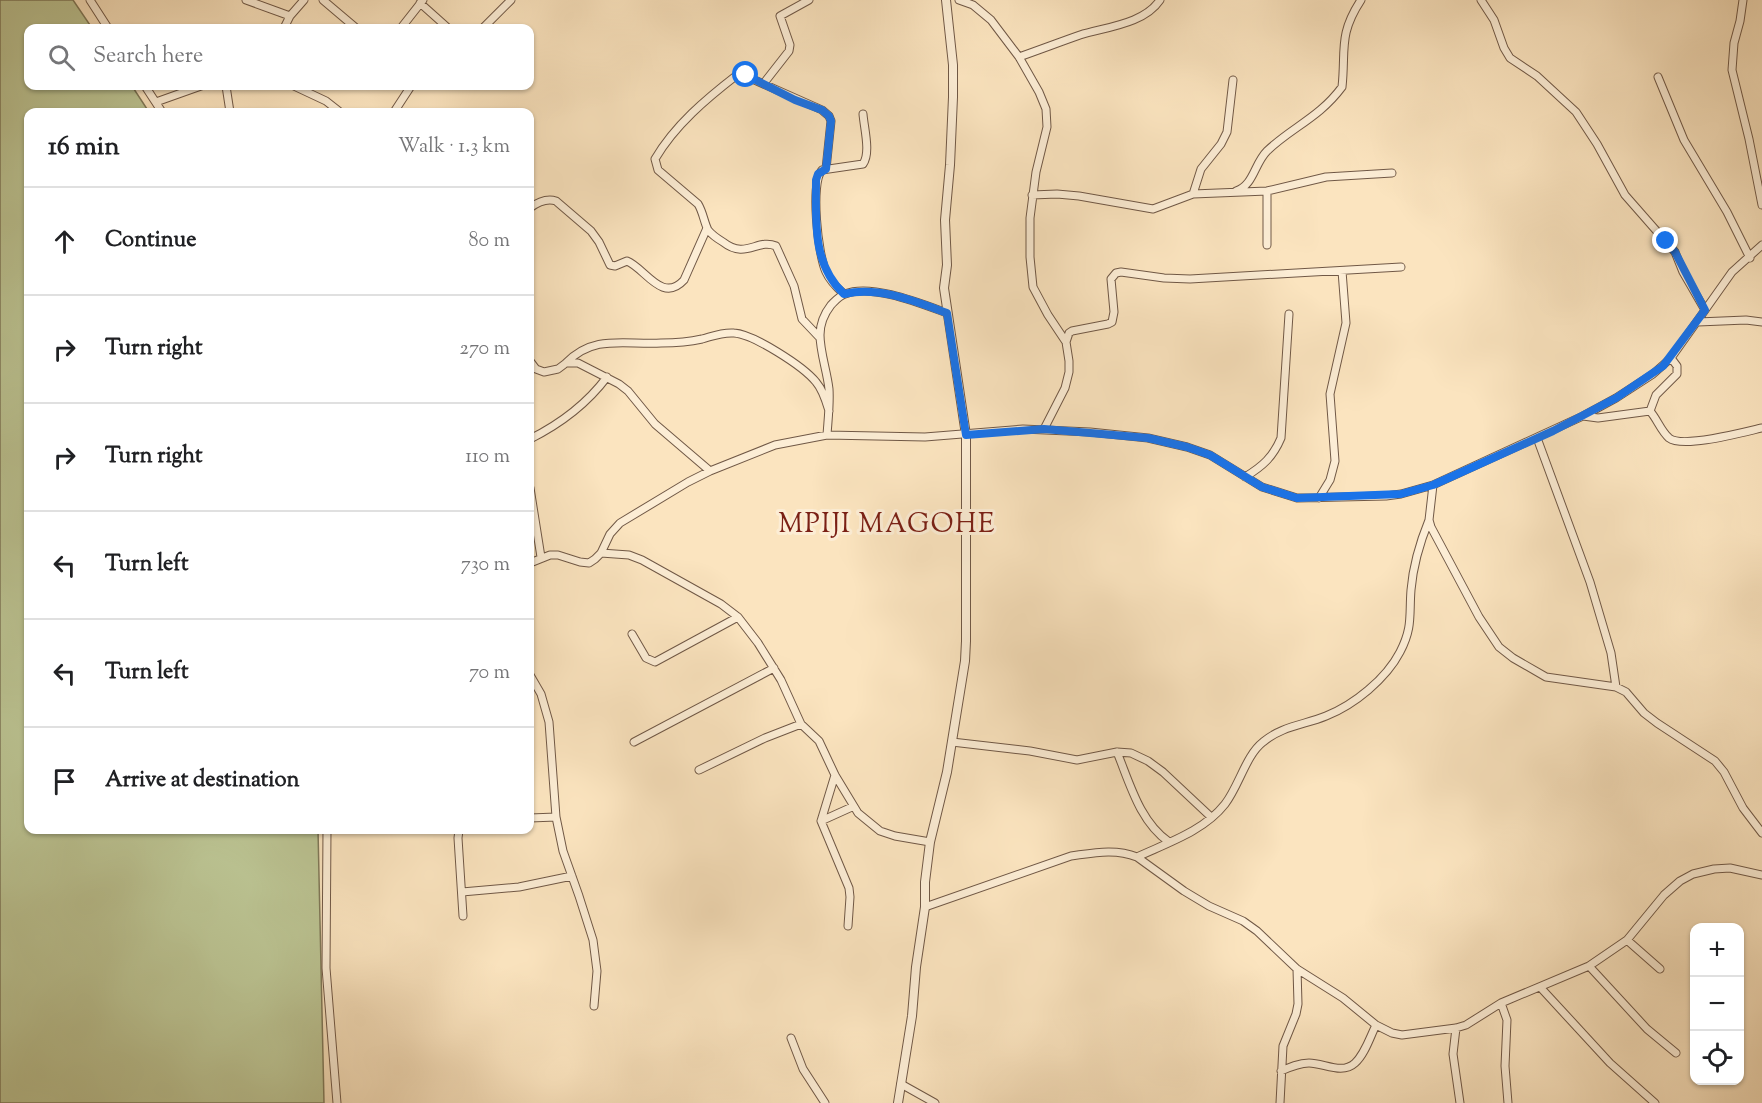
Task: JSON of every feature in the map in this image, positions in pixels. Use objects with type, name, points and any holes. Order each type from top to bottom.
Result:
[{"type":"street","points":[[90,0],[105,24]]},
{"type":"street","points":[[246,0],[290,16]]},
{"type":"street","points":[[286,24],[304,0]]},
{"type":"street","points":[[323,0],[351,24]]},
{"type":"street","points":[[487,24],[511,0]]},
{"type":"street","points":[[764,83],[789,51],[790,45],[780,16],[809,0]]},
{"type":"street","points":[[898,1103],[925,907],[925,882],[930,842],[952,742],[966,641],[966,435],[944,288],[953,66],[946,0]]},
{"type":"street","points":[[959,0],[973,5],[991,20],[1018,57],[1039,92],[1047,117],[1045,137],[1032,195],[1029,239],[1033,287],[1066,342]]},
{"type":"street","points":[[1018,57],[1126,22],[1149,12],[1160,0]]},
{"type":"street","points":[[1231,193],[1246,186],[1257,163],[1265,153],[1317,114],[1342,87],[1343,46],[1347,27],[1351,14],[1361,0]]},
{"type":"street","points":[[1481,0],[1494,20],[1510,58],[1537,76],[1576,112],[1597,144],[1625,195],[1675,252],[1705,310]]},
{"type":"street","points":[[1743,0],[1734,43],[1732,70],[1762,205]]},
{"type":"street","points":[[404,24],[422,2],[439,24]]},
{"type":"street","points":[[1123,32],[1126,22]]},
{"type":"street","points":[[820,338],[802,319],[794,286],[776,246],[769,244],[738,250],[728,246],[707,228],[698,204],[658,170],[655,159],[684,121],[737,75],[746,75],[795,100],[822,110],[829,116],[831,121],[826,169]]},
{"type":"street","points":[[1658,77],[1684,140],[1727,212],[1750,258]]},
{"type":"street","points":[[1193,194],[1201,169],[1221,144],[1227,132],[1233,80]]},
{"type":"street","points":[[148,90],[160,108]]},
{"type":"street","points":[[156,102],[190,90]]},
{"type":"street","points":[[227,90],[229,108]]},
{"type":"street","points":[[303,90],[326,100],[335,108]]},
{"type":"street","points":[[397,108],[408,90]]},
{"type":"street","points":[[844,294],[827,275],[818,244],[816,180],[818,174],[826,169],[865,162],[863,114]]},
{"type":"street","points":[[1032,195],[1057,194],[1087,197],[1153,209],[1193,194],[1268,191],[1326,177],[1392,173]]},
{"type":"street","points":[[1267,245],[1268,191]]},
{"type":"street","points":[[534,206],[550,199],[555,201],[591,231],[599,242],[609,265],[615,266],[627,261],[636,266],[653,283],[671,288],[678,286],[684,280],[707,228]]},
{"type":"street","points":[[534,561],[541,557],[558,555],[584,563],[595,560],[601,553],[609,534],[620,523],[710,471],[775,445],[827,435],[915,437],[1044,429],[1126,435],[1168,442],[1210,455],[1262,487],[1297,498],[1401,494],[1433,485],[1537,438],[1583,416],[1640,384],[1671,358],[1732,272],[1762,245]]},
{"type":"street","points":[[1044,429],[1059,402],[1067,380],[1069,362],[1067,336],[1072,331],[1112,322],[1114,318],[1111,279],[1116,273],[1190,279],[1401,267]]},
{"type":"street","points":[[1319,498],[1330,480],[1335,461],[1330,394],[1346,323],[1342,271]]},
{"type":"street","points":[[827,435],[829,391],[820,338],[824,314],[844,294],[856,291],[905,298],[947,313]]},
{"type":"street","points":[[1245,477],[1267,462],[1281,438],[1289,314]]},
{"type":"street","points":[[1698,322],[1746,320],[1762,322]]},
{"type":"street","points":[[534,367],[543,372],[558,369],[576,353],[606,343],[660,344],[684,342],[721,333],[745,335],[760,341],[806,372],[821,389],[829,411]]},
{"type":"street","points":[[1650,411],[1656,395],[1677,375],[1677,366],[1671,358]]},
{"type":"street","points":[[566,363],[585,366],[628,391],[655,424],[710,471]]},
{"type":"street","points":[[534,437],[583,405],[607,377]]},
{"type":"street","points":[[1583,416],[1598,418],[1650,411]]},
{"type":"street","points":[[1650,411],[1666,435],[1672,440],[1681,442],[1706,440],[1762,428]]},
{"type":"street","points":[[1537,438],[1590,582],[1611,653],[1616,687]]},
{"type":"street","points":[[1433,485],[1431,527],[1479,617],[1498,647],[1546,676],[1616,687],[1626,692],[1644,713],[1715,761],[1724,772],[1743,808],[1762,834]]},
{"type":"street","points":[[534,513],[541,557]]},
{"type":"street","points":[[1137,857],[1191,831],[1211,817],[1226,803],[1254,751],[1261,743],[1289,726],[1326,716],[1352,701],[1386,671],[1399,654],[1409,631],[1414,570],[1418,550],[1430,520]]},
{"type":"street","points":[[601,553],[629,555],[642,560],[721,604],[738,617],[774,668],[801,724],[819,741],[852,807],[880,831],[930,842]]},
{"type":"street","points":[[632,634],[646,658],[655,662],[738,617]]},
{"type":"street","points":[[634,742],[774,668]]},
{"type":"street","points":[[534,682],[541,694],[549,722],[555,817],[562,851],[587,918],[595,955],[597,971],[594,1006]]},
{"type":"street","points":[[699,770],[765,738],[801,724]]},
{"type":"street","points":[[952,742],[1030,751],[1077,760],[1117,752],[1131,753],[1148,761],[1182,788],[1211,817]]},
{"type":"street","points":[[1117,752],[1145,815],[1158,834],[1169,842]]},
{"type":"street","points":[[835,775],[821,821],[849,888],[848,926]]},
{"type":"street","points":[[821,821],[852,807]]},
{"type":"street","points":[[534,818],[555,817]]},
{"type":"street","points":[[327,834],[326,968],[337,1103]]},
{"type":"street","points":[[458,834],[463,916]]},
{"type":"street","points":[[925,907],[1071,856],[1115,852],[1137,857],[1184,891],[1209,906],[1243,921],[1257,931],[1296,969],[1343,999],[1383,1030],[1402,1035],[1466,1025],[1501,1003],[1589,966],[1627,940],[1664,895],[1680,881],[1693,874],[1730,868],[1762,875]]},
{"type":"street","points":[[462,892],[519,886],[572,876]]},
{"type":"street","points":[[1627,940],[1660,969]]},
{"type":"street","points":[[1589,966],[1647,1029],[1676,1053]]},
{"type":"street","points":[[1280,1103],[1283,1046],[1298,1004],[1296,969]]},
{"type":"street","points":[[1540,987],[1610,1063],[1655,1103]]},
{"type":"street","points":[[1501,1003],[1507,1020],[1508,1103]]},
{"type":"street","points":[[1281,1071],[1309,1063],[1349,1068],[1362,1054],[1376,1025]]},
{"type":"street","points":[[1455,1028],[1452,1054],[1460,1103]]},
{"type":"street","points":[[791,1038],[803,1069],[825,1103]]},
{"type":"street","points":[[901,1084],[935,1103]]},
{"type":"green space","points":[[0,0],[73,0],[89,24],[24,24],[24,90],[135,90],[146,108],[24,108],[24,834],[318,834],[324,1103],[0,1103]]},
{"type":"district","name":"MPIJI MAGOHE","points":[[887,525]]},
{"type":"route","points":[[746,75],[795,100],[822,110],[831,119],[826,169],[818,174],[816,180],[818,244],[824,268],[830,280],[844,294],[856,291],[885,294],[905,298],[947,313],[966,435],[1044,429],[1148,438],[1210,455],[1262,487],[1297,498],[1386,496],[1416,491],[1553,431],[1640,384],[1671,358],[1705,310],[1683,272],[1675,252],[1666,241]]}]
